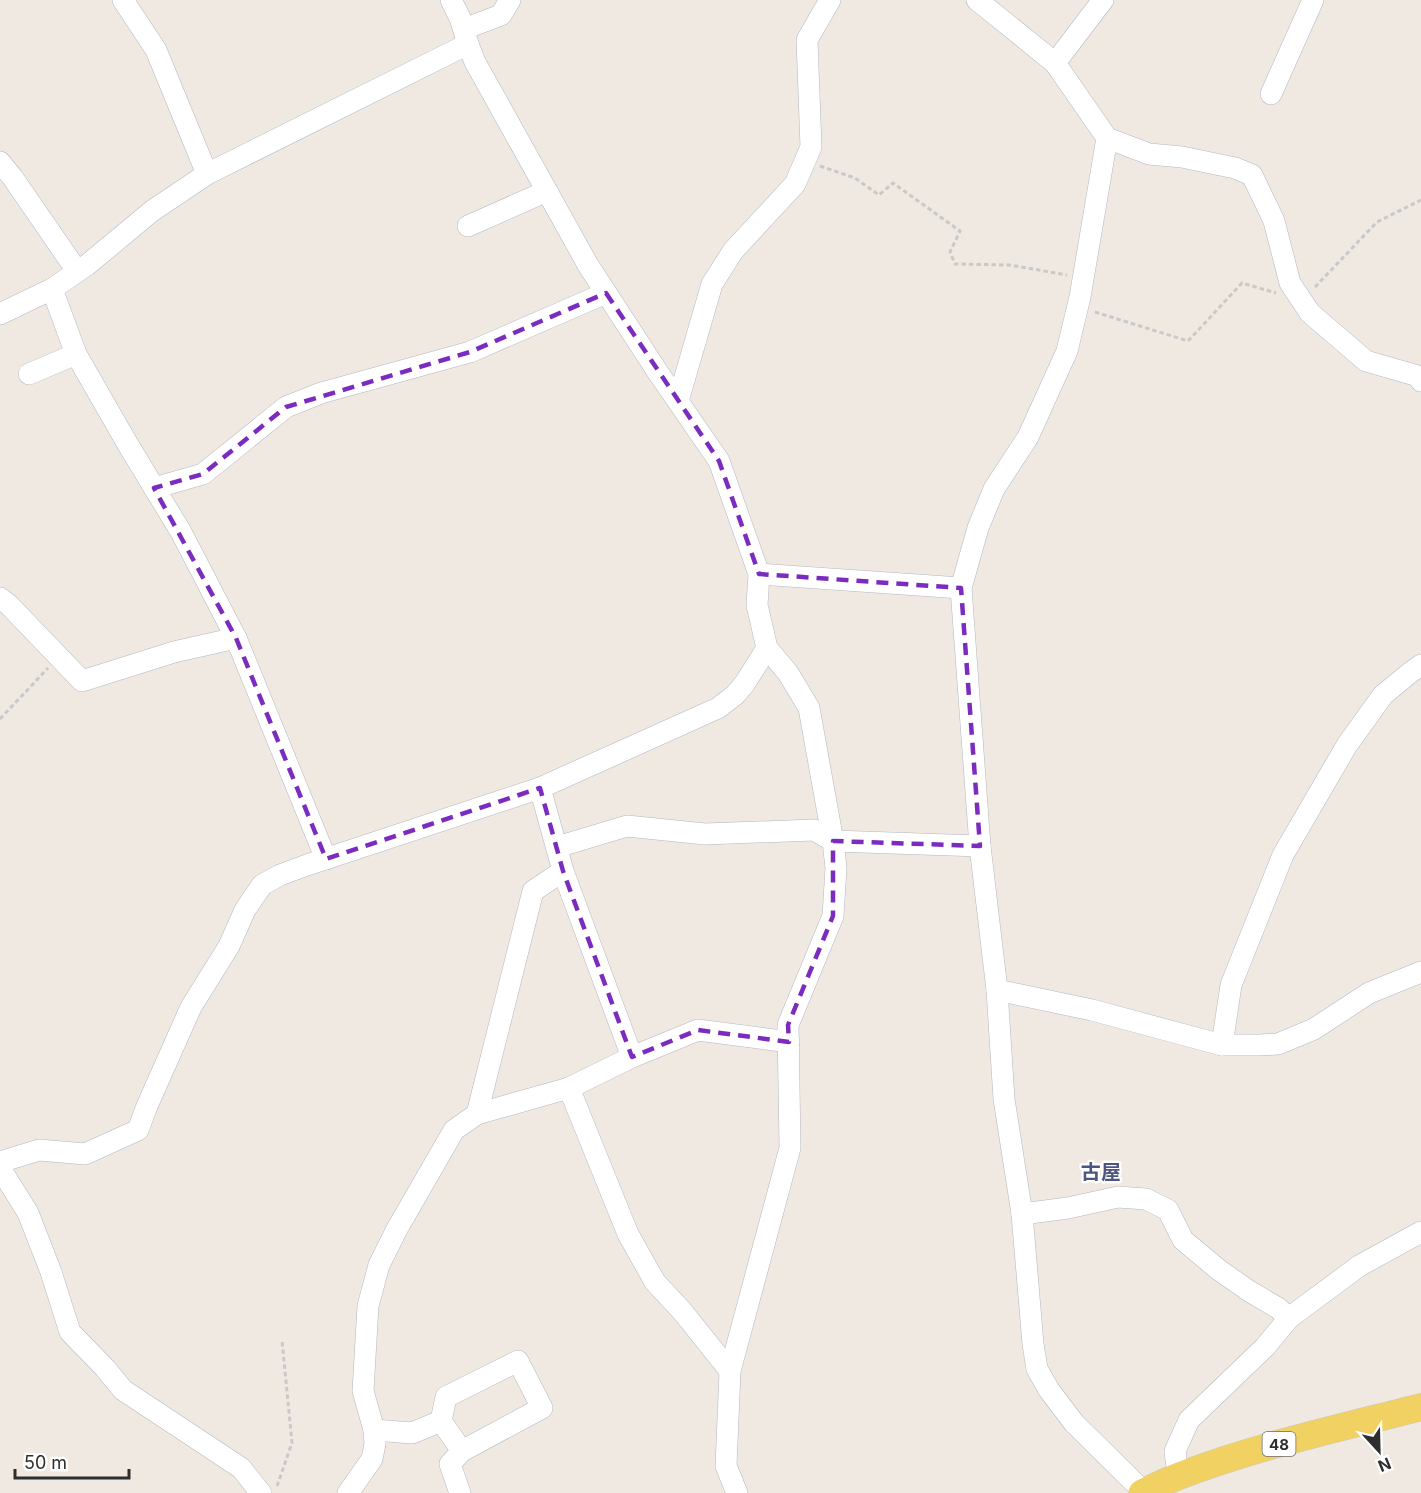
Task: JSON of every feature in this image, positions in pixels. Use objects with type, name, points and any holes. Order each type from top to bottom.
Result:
[{"type":"main road","name":"48","points":[[1144,1493],[1178,1476],[1245,1454],[1421,1407]]},
{"type":"street","points":[[123,0],[156,50],[207,174]]},
{"type":"street","points":[[451,0],[460,18],[475,62],[588,264],[719,460],[759,574],[757,606],[767,648],[788,673],[809,708],[833,841],[836,868],[833,916],[788,1024],[790,1148],[730,1371],[726,1466],[737,1493]]},
{"type":"street","points":[[2,309],[52,289],[152,211],[207,174],[466,37],[501,15],[510,0]]},
{"type":"street","points":[[678,401],[712,284],[733,250],[795,184],[811,147],[807,40],[830,0]]},
{"type":"street","points":[[977,0],[1055,63],[1107,138],[1149,154],[1182,157],[1235,168],[1252,175],[1274,220],[1290,283],[1310,313],[1366,361],[1418,376],[1421,381]]},
{"type":"street","points":[[1055,63],[1103,0]]},
{"type":"street","points":[[1271,94],[1313,0]]},
{"type":"street","points":[[1107,138],[1078,307],[1067,351],[1028,438],[994,489],[978,528],[961,588],[980,846],[997,990],[1004,1099],[1022,1214],[1037,1369],[1049,1390],[1074,1423],[1144,1493]]},
{"type":"street","points":[[0,162],[77,271]]},
{"type":"street","points":[[468,226],[547,191]]},
{"type":"street","points":[[52,289],[76,354],[181,532],[236,638],[326,859]]},
{"type":"street","points":[[154,488],[203,474],[286,407],[321,393],[470,352],[606,293]]},
{"type":"street","points":[[29,374],[76,354]]},
{"type":"street","points":[[759,574],[961,588]]},
{"type":"street","points":[[0,598],[9,604],[82,681],[174,652],[236,638]]},
{"type":"street","points":[[0,1162],[39,1150],[85,1154],[138,1130],[191,1007],[229,946],[245,910],[262,885],[280,875],[540,788],[718,708],[735,695],[745,683],[767,648]]},
{"type":"street","points":[[1222,1045],[1231,985],[1283,855],[1347,745],[1383,695],[1421,665]]},
{"type":"street","points":[[540,788],[563,871],[632,1057]]},
{"type":"street","points":[[557,847],[627,826],[705,834],[814,831],[833,841],[980,846]]},
{"type":"street","points":[[477,1114],[533,891],[563,871]]},
{"type":"street","points":[[997,990],[1092,1010],[1222,1045],[1259,1045],[1278,1044],[1314,1029],[1369,993],[1421,972]]},
{"type":"street","points":[[355,1490],[372,1459],[375,1444],[374,1430],[363,1390],[368,1306],[379,1265],[454,1130],[477,1114],[569,1088],[632,1057],[698,1030],[789,1041]]},
{"type":"street","points":[[569,1088],[628,1234],[655,1282],[682,1311],[730,1371]]},
{"type":"street","points":[[0,1168],[28,1213],[51,1272],[70,1332],[123,1390],[242,1468],[261,1493]]},
{"type":"street","points":[[1022,1214],[1068,1208],[1118,1197],[1146,1199],[1168,1210],[1183,1240],[1219,1270],[1290,1318]]},
{"type":"street","points":[[1178,1476],[1174,1451],[1189,1420],[1265,1347],[1290,1318],[1359,1266],[1421,1232]]},
{"type":"street","points":[[460,1493],[450,1464],[462,1451],[542,1408],[518,1360],[446,1397],[441,1421],[462,1451]]},
{"type":"street","points":[[374,1430],[412,1433],[441,1421]]},
{"type":"path","points":[[805,161],[855,178],[879,195],[893,183],[960,231],[951,252],[955,264],[1010,265],[1083,277]]},
{"type":"path","points":[[1078,307],[1188,341],[1242,283],[1302,301],[1377,222],[1421,200]]},
{"type":"path","points":[[0,719],[59,657]]},
{"type":"path","points":[[274,1493],[292,1443],[282,1340]]},
{"type":"highlighted area","points":[[606,293],[719,461],[759,574],[961,588],[980,846],[833,841],[833,916],[788,1025],[789,1042],[698,1030],[632,1057],[563,871],[540,788],[326,859],[236,638],[154,488],[203,474],[286,407],[470,352]]},
{"type":"district","name":"古屋","points":[[1101,1172]]}]
